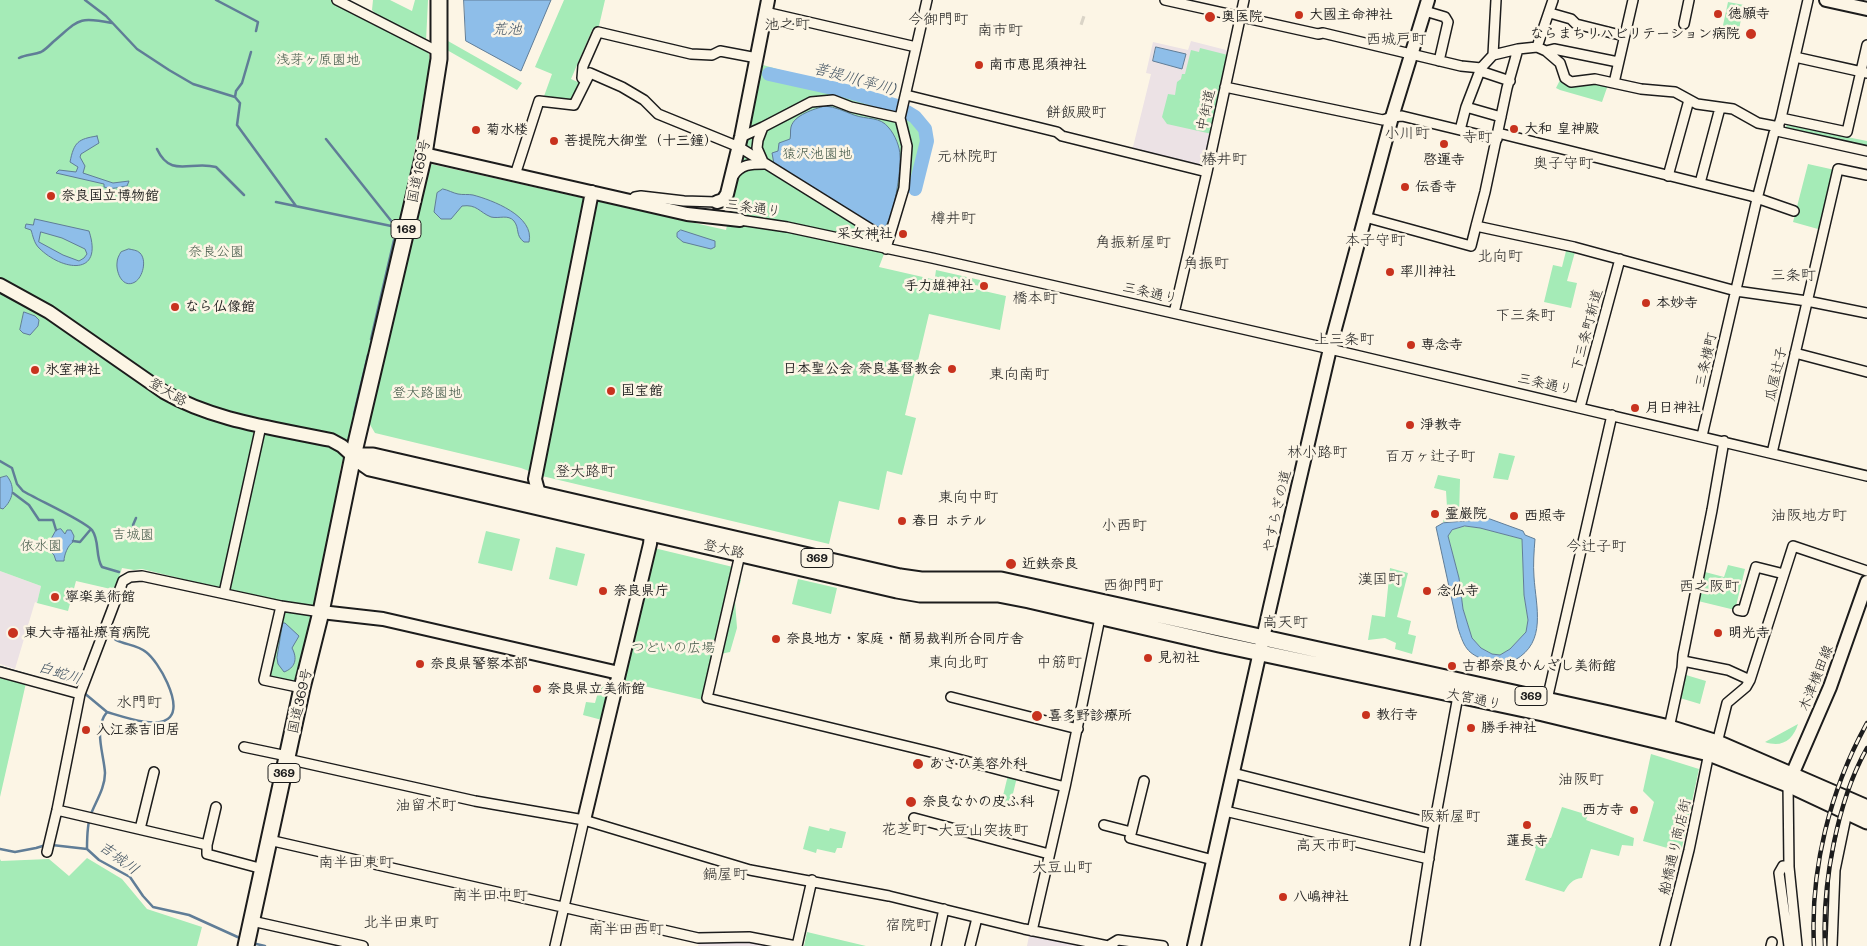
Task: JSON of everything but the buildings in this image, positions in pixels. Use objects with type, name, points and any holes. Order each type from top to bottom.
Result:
[{"type":"highway","name":"国道169号","points":[[353,456],[424,154],[434,99],[439,52],[439,0]]},
{"type":"highway","name":"登大路","points":[[353,456],[373,456],[538,500],[899,583],[920,594],[998,594],[1102,609]]},
{"type":"highway","name":"国道369号","points":[[248,934],[302,688],[321,612],[353,456]]},
{"type":"highway","name":"大宮通り","points":[[1102,609],[1545,707],[1713,748]]},
{"type":"highway","name":"大宮通り","points":[[1262,645],[1364,674],[1458,696],[1545,707],[1669,728],[1713,748],[1866,810]]},
{"type":"highway","name":"大宮通り","points":[[1790,779],[1847,812],[1866,810]]},
{"type":"street","points":[[337,0],[439,52]]},
{"type":"street","points":[[886,248],[904,188],[907,163],[906,138],[900,117],[927,0]]},
{"type":"street","points":[[1166,0],[1318,34],[1323,33],[1480,70],[1510,81]]},
{"type":"street","name":"中街道","points":[[1174,314],[1208,172],[1244,0]]},
{"type":"street","points":[[1493,55],[1496,0]]},
{"type":"street","points":[[1542,49],[1553,0]]},
{"type":"street","points":[[1614,84],[1633,0]]},
{"type":"street","points":[[1684,24],[1689,0]]},
{"type":"street","name":"三条横町","points":[[1702,436],[1756,199],[1774,133],[1779,126],[1808,0]]},
{"type":"street","points":[[1832,1],[1867,9]]},
{"type":"street","points":[[1426,5],[1445,17],[1448,22],[1439,61]]},
{"type":"street","name":"やすらぎの道","points":[[1194,946],[1330,349],[1392,117],[1426,5]]},
{"type":"street","points":[[631,201],[635,197],[641,196],[684,202],[717,202],[723,200],[727,194],[740,142],[766,6],[916,47]]},
{"type":"street","points":[[1550,13],[1571,19],[1576,24],[1624,36]]},
{"type":"street","points":[[585,81],[582,78],[584,66],[598,32],[691,54],[712,55],[720,51],[757,58]]},
{"type":"street","points":[[1779,126],[1847,132],[1864,72],[1867,45]]},
{"type":"street","points":[[1365,217],[1471,246],[1518,49]]},
{"type":"street","points":[[1460,130],[1466,107],[1480,70],[1493,55],[1518,49],[1554,49],[1618,62]]},
{"type":"street","points":[[1542,49],[1560,63],[1565,78],[1571,82],[1595,79],[1641,89],[1675,92],[1697,104],[1733,109],[1758,122],[1779,126],[1867,151]]},
{"type":"street","points":[[1795,57],[1864,72]]},
{"type":"street","points":[[515,175],[539,101],[574,105],[590,73],[622,86],[644,100],[658,114],[740,142],[764,164],[882,236],[886,248]]},
{"type":"street","points":[[1225,87],[1378,120],[1402,116],[1460,130],[1498,136],[1700,183],[1794,212]]},
{"type":"street","points":[[740,142],[811,102],[820,100],[833,100],[851,107],[900,117]]},
{"type":"street","points":[[905,100],[1057,132],[1062,136],[1208,172]]},
{"type":"street","points":[[1668,176],[1689,100]]},
{"type":"street","points":[[1466,107],[1501,117]]},
{"type":"street","points":[[1700,183],[1720,108]]},
{"type":"street","points":[[763,128],[757,148],[764,164]]},
{"type":"street","name":"三条通り","points":[[424,154],[686,214],[787,227],[886,248],[1612,414],[1867,476]]},
{"type":"street","points":[[731,178],[737,170],[746,165],[764,164]]},
{"type":"street","name":"瓜屋辻子","points":[[1772,453],[1838,169],[1867,176]]},
{"type":"street","points":[[538,500],[535,479],[592,192]]},
{"type":"street","points":[[1476,226],[1620,259],[1665,273],[1736,291],[1807,301],[1867,313]]},
{"type":"street","name":"下三条町新道","points":[[1580,407],[1620,259]]},
{"type":"street","name":"登大路","points":[[0,285],[49,312],[164,392],[182,402],[209,413],[330,440],[342,446],[353,456]]},
{"type":"street","points":[[1795,353],[1867,372]]},
{"type":"street","points":[[1545,707],[1612,414]]},
{"type":"street","points":[[224,593],[261,426]]},
{"type":"street","points":[[1669,728],[1724,441]]},
{"type":"street","points":[[555,946],[650,544],[652,526]]},
{"type":"street","points":[[1683,661],[1728,670],[1750,680],[1793,546],[1867,571]]},
{"type":"street","points":[[744,548],[707,698],[935,753],[1065,787]]},
{"type":"street","points":[[1738,610],[1743,611],[1756,567],[1784,574]]},
{"type":"street","points":[[48,847],[80,694],[123,581],[130,577],[142,576],[281,606],[383,619],[619,672]]},
{"type":"street","name":"木津横田線","points":[[1790,779],[1830,687],[1867,582]]},
{"type":"street","points":[[281,606],[264,680],[302,688]]},
{"type":"street","points":[[1032,931],[1078,730],[1102,609]]},
{"type":"street","points":[[0,672],[80,694]]},
{"type":"street","name":"船橋通り商店街","points":[[1665,946],[1713,748],[1727,703],[1746,687],[1750,680]]},
{"type":"street","points":[[1416,946],[1434,824],[1458,696]]},
{"type":"street","points":[[951,697],[1078,730]]},
{"type":"street","points":[[244,748],[475,801],[584,820],[750,870],[812,880],[944,909],[1032,931],[1108,946],[1118,940],[1164,946]]},
{"type":"street","points":[[140,830],[154,772]]},
{"type":"street","points":[[1233,773],[1434,824]]},
{"type":"street","points":[[1790,779],[1789,866],[1797,946]]},
{"type":"street","points":[[1144,781],[1130,838],[1213,860]]},
{"type":"street","points":[[216,806],[207,854],[263,869]]},
{"type":"street","points":[[57,810],[208,845]]},
{"type":"street","points":[[1225,811],[1429,859]]},
{"type":"street","points":[[1832,946],[1835,870],[1847,812]]},
{"type":"street","points":[[914,818],[1049,854]]},
{"type":"street","points":[[1104,825],[1131,832]]},
{"type":"street","points":[[270,840],[564,906],[697,942],[749,937],[796,946],[812,880]]},
{"type":"street","points":[[1789,866],[1783,866],[1779,873],[1789,946]]},
{"type":"street","points":[[936,946],[944,909]]},
{"type":"street","points":[[970,946],[977,918]]},
{"type":"street","points":[[248,934],[363,946]]},
{"type":"shaded area","points":[[1191,41],[1230,51],[1204,169],[1132,151],[1151,74],[1146,73],[1153,42],[1188,50]]},
{"type":"shaded area","name":"東大寺福祉療育病院","points":[[0,571],[41,586],[15,669],[0,664]]},
{"type":"shaded area","points":[[1025,932],[1089,946],[1027,946],[1029,936]]},
{"type":"shaded area","points":[[749,940],[782,946],[698,946],[700,941]]},
{"type":"green space","name":"奈良公園","points":[[0,0],[332,0],[428,50],[430,60],[413,160],[726,230],[763,65],[901,104],[916,115],[924,124],[929,142],[916,193],[908,190],[893,244],[884,254],[879,267],[1006,296],[1000,330],[929,314],[905,415],[916,418],[902,475],[887,471],[879,510],[839,501],[829,544],[542,476],[521,468],[375,433],[369,423],[353,419],[340,470],[339,487],[296,684],[270,678],[267,675],[281,615],[282,601],[142,569],[122,568],[115,590],[76,581],[68,611],[37,603],[41,586],[0,571]]},
{"type":"green space","points":[[373,0],[390,0],[412,11],[415,0],[428,0],[426,42],[379,17],[372,10]]},
{"type":"green space","points":[[564,0],[605,0],[598,30],[593,28],[571,79],[580,83],[574,98],[570,102],[543,99],[552,74],[535,67]]},
{"type":"green space","points":[[1728,2],[1744,5],[1738,34],[1722,30]]},
{"type":"green space","points":[[448,41],[522,83],[517,90],[447,50]]},
{"type":"green space","points":[[1200,48],[1228,55],[1212,134],[1167,124],[1162,117],[1168,94],[1175,95],[1177,82],[1181,79],[1182,74],[1185,74],[1191,50],[1199,52]]},
{"type":"green space","points":[[1565,78],[1609,82],[1602,102],[1556,88],[1560,80]]},
{"type":"green space","points":[[1787,125],[1867,141],[1867,148],[1783,131]]},
{"type":"green space","points":[[1808,164],[1835,170],[1822,227],[1818,229],[1793,222]]},
{"type":"green space","points":[[1566,251],[1575,252],[1567,281],[1577,283],[1571,308],[1544,302],[1553,265],[1562,267]]},
{"type":"green space","points":[[936,270],[980,280],[980,286],[935,277]]},
{"type":"green space","points":[[1499,453],[1515,456],[1508,480],[1493,478]]},
{"type":"green space","points":[[1438,475],[1460,479],[1459,519],[1443,522],[1447,507],[1446,491],[1434,488]]},
{"type":"green space","points":[[1465,526],[1522,539],[1524,595],[1528,620],[1526,632],[1510,649],[1500,655],[1492,654],[1481,648],[1472,638],[1463,609],[1459,578],[1448,536],[1452,530]]},
{"type":"green space","points":[[486,531],[520,539],[512,571],[478,563]]},
{"type":"green space","points":[[556,547],[585,554],[577,586],[549,579]]},
{"type":"green space","name":"つどいの広場","points":[[654,548],[733,567],[730,579],[741,580],[735,601],[737,628],[730,652],[720,654],[703,700],[623,681]]},
{"type":"green space","points":[[1728,565],[1745,569],[1735,610],[1698,601],[1705,572],[1724,577]]},
{"type":"green space","points":[[1390,568],[1408,573],[1397,617],[1411,621],[1408,634],[1416,636],[1412,654],[1395,649],[1396,643],[1385,638],[1368,640],[1372,615],[1385,617]]},
{"type":"green space","points":[[798,579],[837,588],[831,614],[792,604]]},
{"type":"green space","points":[[0,675],[26,683],[0,797]]},
{"type":"green space","points":[[1686,675],[1706,681],[1700,704],[1680,698]]},
{"type":"green space","points":[[600,685],[610,688],[602,720],[583,715],[586,702],[595,703]]},
{"type":"green space","points":[[1798,724],[1796,730],[1786,741],[1777,744],[1765,742]]},
{"type":"green space","points":[[1651,754],[1699,769],[1681,852],[1643,841],[1654,802],[1643,791]]},
{"type":"green space","points":[[1008,775],[1017,777],[1010,806],[1001,804]]},
{"type":"green space","points":[[1562,807],[1588,815],[1586,820],[1634,838],[1633,846],[1622,845],[1619,856],[1591,849],[1582,878],[1571,882],[1564,892],[1525,880],[1536,849],[1533,845],[1537,836],[1551,838]]},
{"type":"green space","points":[[809,826],[829,831],[830,828],[846,832],[842,848],[837,848],[835,853],[817,849],[816,853],[803,849]]},
{"type":"green space","points":[[87,858],[122,879],[147,909],[202,927],[197,946],[0,946],[0,859],[1,861],[49,859],[69,876]]},
{"type":"green space","points":[[807,932],[866,946],[804,946]]},
{"type":"water","name":"荒池","points":[[464,0],[551,0],[521,71],[466,41]]},
{"type":"water","points":[[1156,47],[1186,54],[1182,69],[1153,61]]},
{"type":"water","points":[[825,106],[882,122],[889,128],[895,138],[900,156],[898,182],[891,215],[884,227],[877,229],[774,164],[772,153],[778,151],[779,143],[790,139],[791,127],[796,119],[805,113]]},
{"type":"water","points":[[97,136],[99,143],[81,154],[80,157],[85,166],[83,173],[113,183],[129,181],[127,186],[107,188],[104,187],[104,184],[56,173],[59,170],[76,172],[78,167],[70,162],[75,146],[81,140]]},
{"type":"water","points":[[443,189],[458,194],[481,197],[501,205],[519,217],[525,224],[529,233],[529,242],[524,242],[521,239],[516,224],[512,219],[491,217],[471,206],[462,206],[451,219],[441,219],[434,212],[437,193]]},
{"type":"water","points":[[35,219],[89,231],[92,246],[91,256],[86,263],[78,265],[59,262],[48,256],[37,246],[31,230],[25,228],[26,224],[33,225]],"holes":[[[41,232],[62,238],[85,249],[87,254],[84,258],[79,261],[39,242]]]},
{"type":"water","points":[[681,230],[715,241],[715,247],[711,249],[683,242],[677,237],[677,233]]},
{"type":"water","points":[[129,249],[140,253],[144,264],[138,280],[131,284],[121,279],[117,267],[117,260],[121,252]]},
{"type":"water","points":[[24,312],[35,316],[39,320],[38,326],[30,335],[20,330]]},
{"type":"water","points":[[7,476],[12,485],[12,493],[9,502],[3,509],[0,508],[0,478]]},
{"type":"water","points":[[1490,519],[1523,531],[1525,535],[1535,539],[1536,634],[1532,644],[1512,662],[1506,664],[1493,663],[1472,654],[1465,646],[1458,628],[1436,527],[1443,523]],"holes":[[[1465,526],[1522,539],[1524,595],[1528,620],[1526,632],[1510,649],[1500,655],[1492,654],[1481,648],[1472,638],[1463,609],[1459,578],[1448,536],[1452,530]]]},
{"type":"water","points":[[61,529],[65,534],[67,530],[71,530],[74,536],[64,561],[56,561],[50,551],[51,539],[56,530]]},
{"type":"water","points":[[283,623],[299,636],[292,648],[295,656],[293,666],[284,672],[278,664],[277,658]]},
{"type":"waterway","points":[[85,0],[106,16],[137,49],[169,70],[193,84],[235,97]]},
{"type":"waterway","points":[[216,0],[258,22],[256,31]]},
{"type":"waterway","points":[[19,58],[43,51],[74,24],[79,22],[92,20],[112,23]]},
{"type":"waterway","points":[[251,52],[242,83],[236,91],[235,97],[240,103],[237,125],[296,206]]},
{"type":"waterway","name":"菩提川(率川)","points":[[769,74],[846,91],[897,106],[915,117],[925,129],[927,141],[915,189]]},
{"type":"waterway","points":[[326,139],[396,227]]},
{"type":"waterway","points":[[157,149],[163,158],[175,166],[207,165],[216,167],[244,195]]},
{"type":"waterway","points":[[276,202],[396,228]]},
{"type":"waterway","points":[[371,339],[394,240]]},
{"type":"waterway","points":[[354,414],[368,355]]},
{"type":"waterway","name":"吉城川","points":[[0,461],[12,468],[17,484],[23,491],[88,526],[96,539],[102,567],[119,572]]},
{"type":"waterway","points":[[13,493],[29,505],[39,520],[53,520],[56,530]]},
{"type":"waterway","points":[[135,528],[133,525],[136,518]]},
{"type":"waterway","points":[[129,539],[130,533],[135,528],[148,534]]},
{"type":"waterway","points":[[73,541],[80,542],[91,529]]},
{"type":"waterway","name":"吉城川","points":[[107,631],[110,636],[120,642],[146,652],[157,664],[171,693],[173,711],[165,721],[157,722],[140,721],[107,712],[103,719],[100,734],[105,779],[90,818],[87,849],[99,860],[130,877],[153,907],[189,915],[242,939]]},
{"type":"waterway","name":"白蛇川","points":[[0,667],[44,680]]},
{"type":"waterway","name":"白蛇川","points":[[83,692],[107,712]]},
{"type":"waterway","points":[[0,849],[15,852],[46,845]]},
{"type":"waterway","points":[[52,845],[87,849]]},
{"type":"waterway","name":"吉城川","points":[[252,943],[265,946]]},
{"type":"tunnel","points":[[1071,62],[1075,63]]},
{"type":"railway","points":[[1814,946],[1815,888],[1825,831],[1843,775],[1867,723]]},
{"type":"railway","points":[[1825,946],[1826,897],[1834,844],[1847,793],[1856,769],[1867,748]]},
{"type":"place","name":"徳願寺","points":[[1718,14]]},
{"type":"place","name":"大國主命神社","points":[[1299,15]]},
{"type":"place","name":"奥医院","points":[[1210,17]]},
{"type":"place","name":"ならまちリハビリテーション病院","points":[[1751,34]]},
{"type":"place","name":"南市恵毘須神社","points":[[979,65]]},
{"type":"place","name":"大和 皇神殿","points":[[1514,129]]},
{"type":"place","name":"菊水楼","points":[[476,130]]},
{"type":"place","name":"菩提院大御堂（十三鐘）","points":[[554,141]]},
{"type":"place","name":"啓運寺","points":[[1444,144]]},
{"type":"place","name":"伝香寺","points":[[1405,187]]},
{"type":"place","name":"奈良国立博物館","points":[[51,196]]},
{"type":"place","name":"采女神社","points":[[903,234]]},
{"type":"place","name":"率川神社","points":[[1390,272]]},
{"type":"place","name":"手力雄神社","points":[[984,286]]},
{"type":"place","name":"本妙寺","points":[[1646,303]]},
{"type":"place","name":"なら仏像館","points":[[175,307]]},
{"type":"place","name":"専念寺","points":[[1411,345]]},
{"type":"place","name":"日本聖公会 奈良基督教会","points":[[952,369]]},
{"type":"place","name":"氷室神社","points":[[35,370]]},
{"type":"place","name":"国宝館","points":[[611,391]]},
{"type":"place","name":"月日神社","points":[[1635,408]]},
{"type":"place","name":"淨教寺","points":[[1410,425]]},
{"type":"place","name":"霊巌院","points":[[1435,514]]},
{"type":"place","name":"西照寺","points":[[1514,516]]},
{"type":"place","name":"春日 ホテル","points":[[902,521]]},
{"type":"place","name":"近鉄奈良","points":[[1011,564]]},
{"type":"place","name":"奈良県庁","points":[[603,591]]},
{"type":"place","name":"念仏寺","points":[[1427,591]]},
{"type":"place","name":"寧楽美術館","points":[[55,597]]},
{"type":"place","name":"東大寺福祉療育病院","points":[[13,633]]},
{"type":"place","name":"明光寺","points":[[1718,633]]},
{"type":"place","name":"奈良地方・家庭・簡易裁判所合同庁舎","points":[[776,639]]},
{"type":"place","name":"見初社","points":[[1148,658]]},
{"type":"place","name":"奈良県警察本部","points":[[420,664]]},
{"type":"place","name":"古都奈良かんざし美術館","points":[[1452,666]]},
{"type":"place","name":"奈良県立美術館","points":[[537,689]]},
{"type":"place","name":"教行寺","points":[[1366,715]]},
{"type":"place","name":"喜多野診療所","points":[[1037,716]]},
{"type":"place","name":"勝手神社","points":[[1471,728]]},
{"type":"place","name":"入江泰吉旧居","points":[[86,730]]},
{"type":"place","name":"あさひ美容外科","points":[[918,764]]},
{"type":"place","name":"奈良なかの皮ふ科","points":[[911,802]]},
{"type":"place","name":"西方寺","points":[[1634,810]]},
{"type":"place","name":"蓮長寺","points":[[1527,825]]},
{"type":"place","name":"八嶋神社","points":[[1283,897]]},
{"type":"district","name":"今御門町","points":[[938,19]]},
{"type":"district","name":"池之町","points":[[787,24]]},
{"type":"district","name":"南市町","points":[[1000,30]]},
{"type":"district","name":"西城戸町","points":[[1396,39]]},
{"type":"district","name":"餅飯殿町","points":[[1076,112]]},
{"type":"district","name":"小川町","points":[[1407,133]]},
{"type":"district","name":"寺町","points":[[1477,137]]},
{"type":"district","name":"元林院町","points":[[967,156]]},
{"type":"district","name":"椿井町","points":[[1224,159]]},
{"type":"district","name":"奥子守町","points":[[1563,163]]},
{"type":"district","name":"樽井町","points":[[953,218]]},
{"type":"district","name":"本子守町","points":[[1375,240]]},
{"type":"district","name":"角振新屋町","points":[[1133,242]]},
{"type":"district","name":"北向町","points":[[1500,256]]},
{"type":"district","name":"角振町","points":[[1206,263]]},
{"type":"district","name":"三条町","points":[[1793,275]]},
{"type":"district","name":"橋本町","points":[[1035,298]]},
{"type":"district","name":"下三条町","points":[[1525,315]]},
{"type":"district","name":"上三条町","points":[[1344,339]]},
{"type":"district","name":"東向南町","points":[[1019,374]]},
{"type":"district","name":"林小路町","points":[[1317,452]]},
{"type":"district","name":"百万ヶ辻子町","points":[[1430,456]]},
{"type":"district","name":"登大路町","points":[[585,471]]},
{"type":"district","name":"東向中町","points":[[968,497]]},
{"type":"district","name":"油阪地方町","points":[[1809,515]]},
{"type":"district","name":"小西町","points":[[1124,525]]},
{"type":"district","name":"今辻子町","points":[[1596,546]]},
{"type":"district","name":"漢国町","points":[[1380,579]]},
{"type":"district","name":"西御門町","points":[[1133,585]]},
{"type":"district","name":"西之阪町","points":[[1709,586]]},
{"type":"district","name":"高天町","points":[[1285,622]]},
{"type":"district","name":"東向北町","points":[[958,662]]},
{"type":"district","name":"中筋町","points":[[1059,662]]},
{"type":"district","name":"水門町","points":[[139,702]]},
{"type":"district","name":"油阪町","points":[[1581,779]]},
{"type":"district","name":"油留木町","points":[[426,805]]},
{"type":"district","name":"阪新屋町","points":[[1450,816]]},
{"type":"district","name":"花芝町","points":[[904,829]]},
{"type":"district","name":"大豆山突抜町","points":[[983,830]]},
{"type":"district","name":"高天市町","points":[[1326,845]]},
{"type":"district","name":"南半田東町","points":[[356,862]]},
{"type":"district","name":"大豆山町","points":[[1062,867]]},
{"type":"district","name":"鍋屋町","points":[[725,874]]},
{"type":"district","name":"南半田中町","points":[[490,895]]},
{"type":"district","name":"北半田東町","points":[[401,922]]},
{"type":"district","name":"宿院町","points":[[908,925]]},
{"type":"district","name":"南半田西町","points":[[626,929]]},
{"type":"park label","name":"浅芽ヶ原園地","points":[[318,60]]},
{"type":"park label","name":"猿沢池園地","points":[[817,154]]},
{"type":"park label","name":"登大路園地","points":[[427,393]]},
{"type":"park label","name":"吉城園","points":[[133,535]]},
{"type":"park label","name":"依水園","points":[[41,546]]}]
